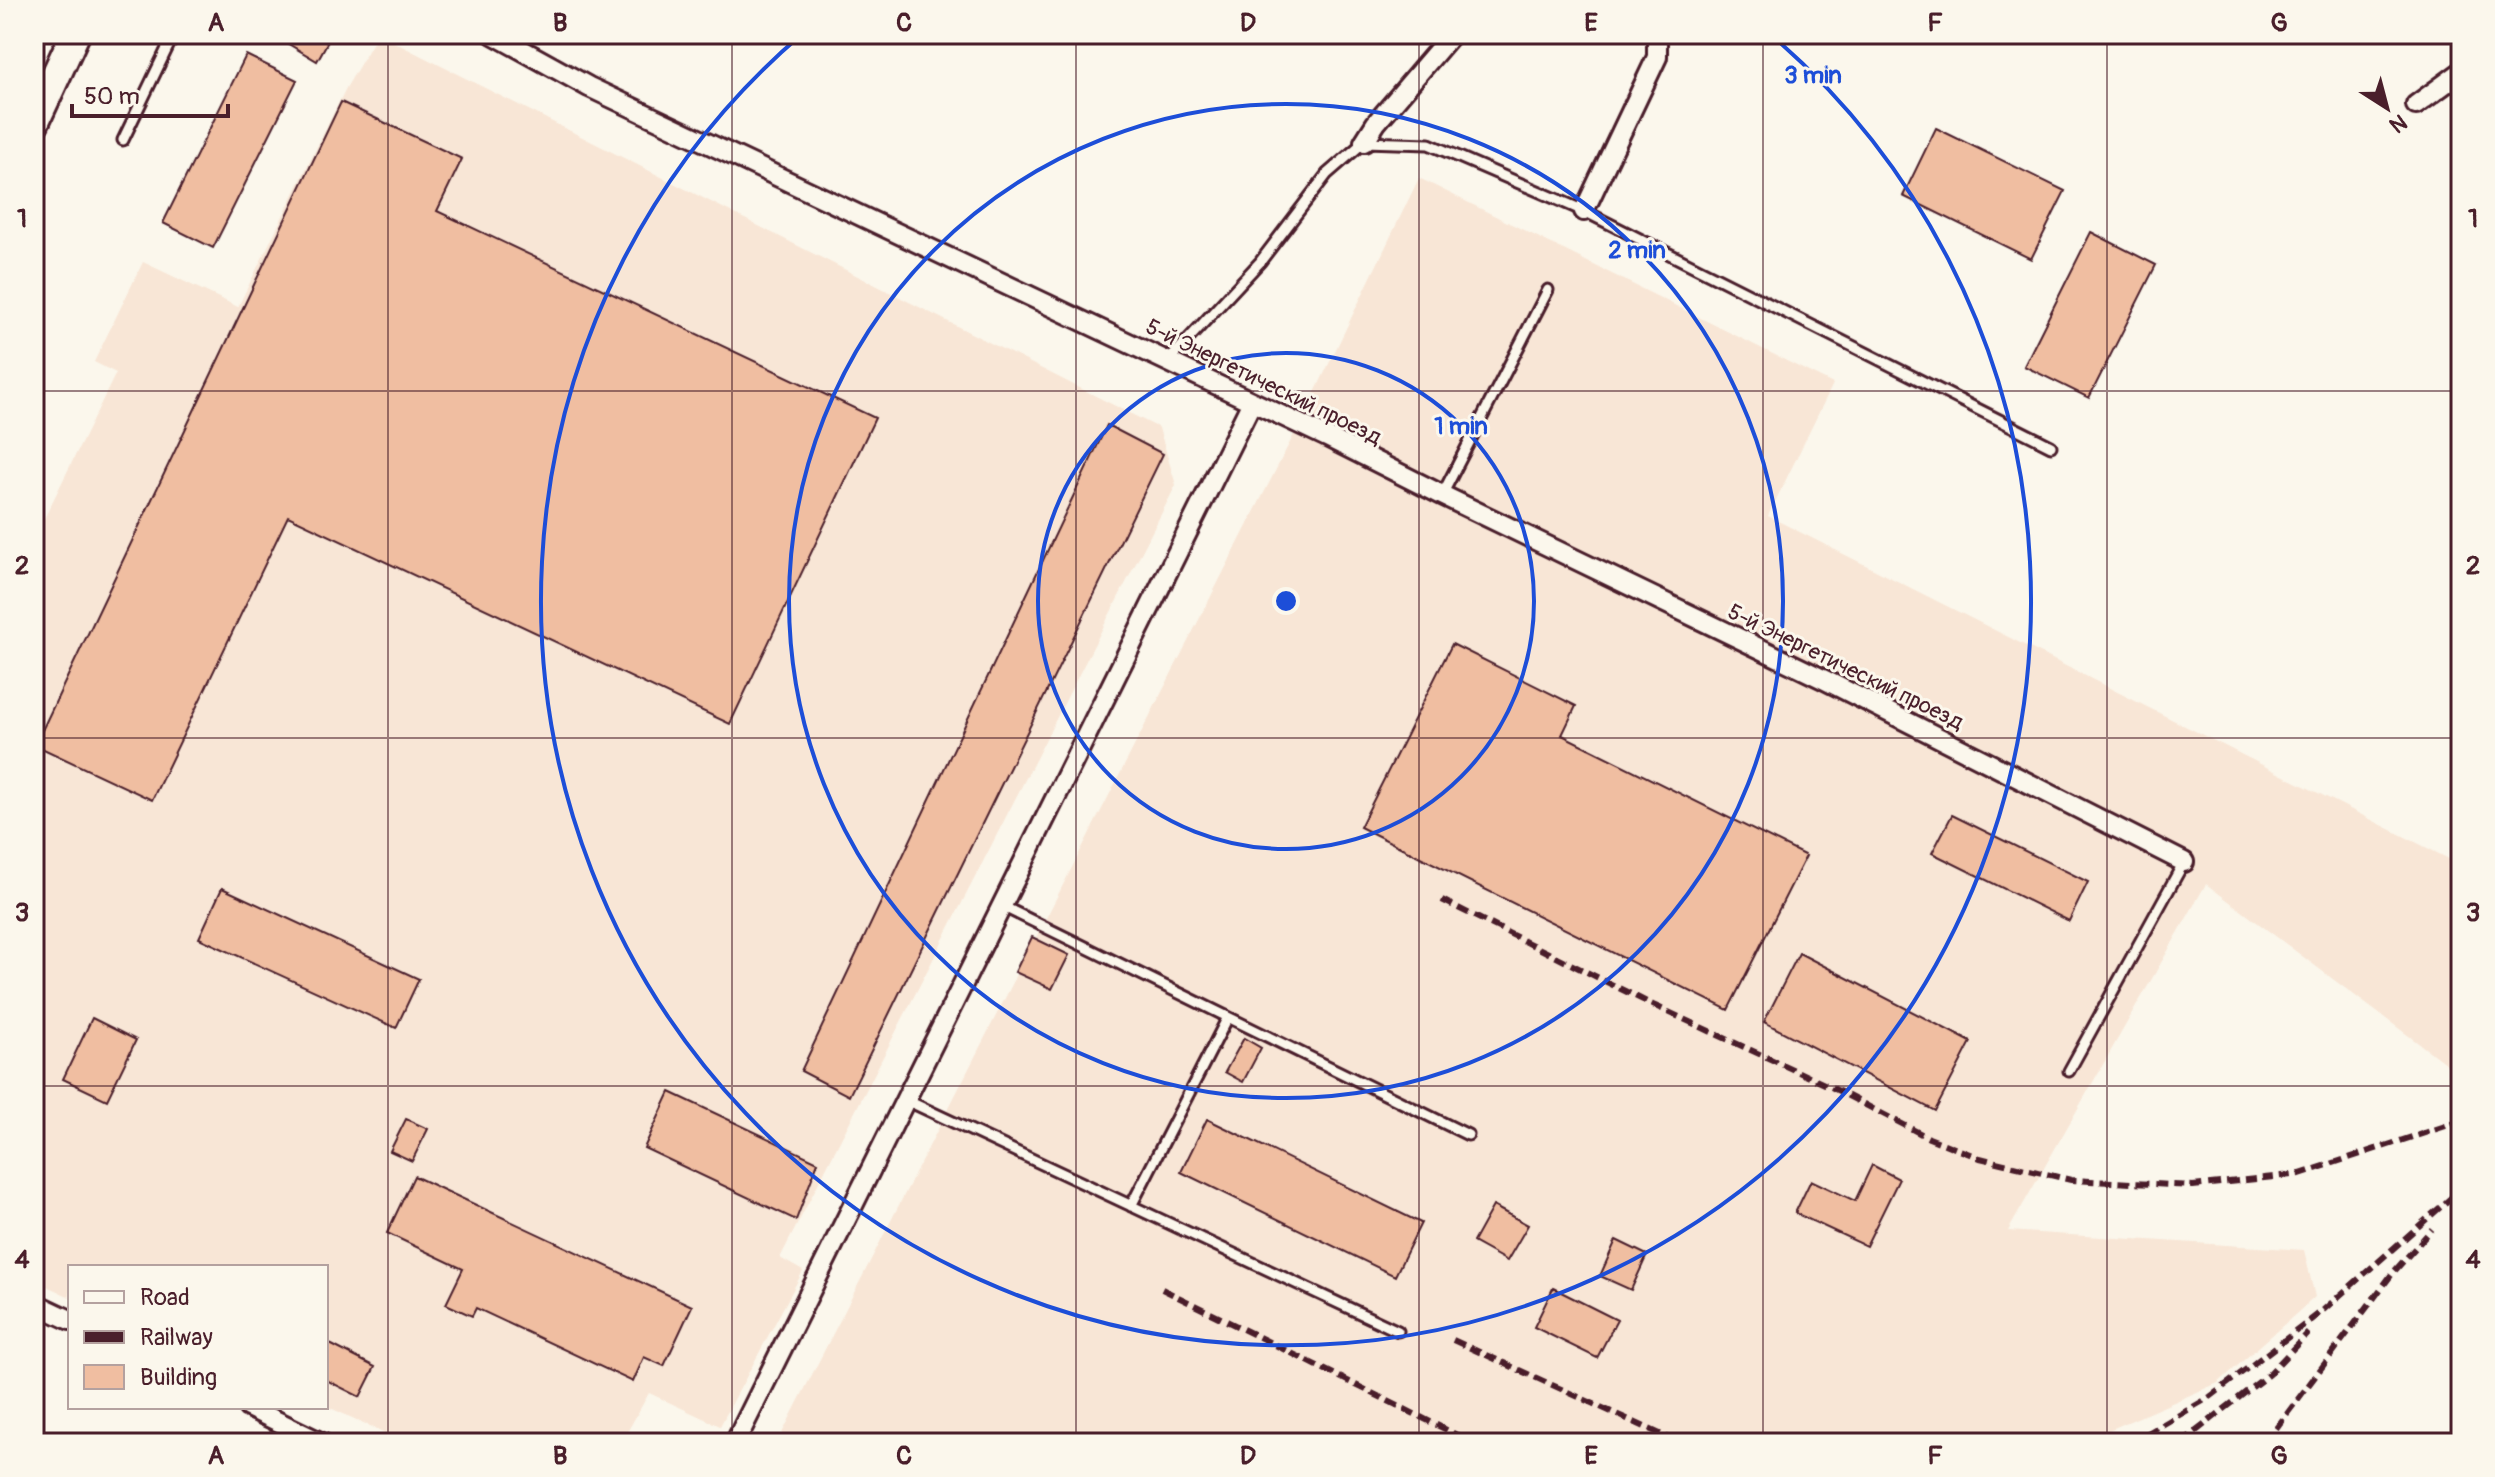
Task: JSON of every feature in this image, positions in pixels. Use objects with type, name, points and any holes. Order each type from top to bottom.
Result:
[{"type":"main road","points":[[35,118],[75,34]]},
{"type":"street","name":"5-й Энергетический проезд","points":[[493,34],[589,87],[1327,437],[1825,680],[2184,862]]},
{"type":"street","points":[[1364,142],[1383,114],[1452,34]]},
{"type":"street","points":[[1584,211],[1657,57],[1657,34]]},
{"type":"street","points":[[2416,105],[2461,72]]},
{"type":"street","points":[[735,1443],[1252,402]]},
{"type":"street","points":[[34,1303],[68,1319]]},
{"type":"street","points":[[252,1409],[322,1443]]},
{"type":"lane","points":[[123,140],[174,34]]},
{"type":"lane","points":[[1168,361],[1260,262],[1327,174],[1364,142],[1429,144],[1584,211],[2051,446]]},
{"type":"lane","points":[[1442,495],[1548,290]]},
{"type":"lane","points":[[2069,1071],[2184,862]]},
{"type":"lane","points":[[1002,906],[1468,1135]]},
{"type":"lane","points":[[1131,1206],[1228,1017]]},
{"type":"lane","points":[[906,1100],[1398,1331]]},
{"type":"shaded area","points":[[378,34],[1159,428],[1176,485],[780,1258],[803,1271],[720,1426],[649,1393],[621,1443],[407,1443],[328,1407],[328,1265],[68,1265],[68,1296],[34,1280],[34,539],[116,373],[94,362],[143,262],[238,307],[346,88]]},
{"type":"shaded area","points":[[1419,178],[1833,384],[1768,516],[2461,865],[2461,1075],[2206,884],[2008,1231],[2304,1250],[2315,1297],[2218,1383],[2079,1443],[777,1443],[1307,409]]},
{"type":"building","points":[[272,34],[332,34],[317,61]]},
{"type":"building","points":[[246,55],[297,80],[213,248],[163,223]]},
{"type":"building","points":[[341,102],[462,159],[437,211],[875,418],[730,724],[288,516],[152,800],[35,745]]},
{"type":"building","points":[[1936,128],[2065,191],[2031,259],[1903,196]]},
{"type":"building","points":[[2091,232],[2156,265],[2089,398],[2024,366]]},
{"type":"building","points":[[1107,425],[1163,454],[849,1096],[801,1071]]},
{"type":"building","points":[[1452,644],[1576,706],[1562,735],[1806,856],[1728,1010],[1360,827]]},
{"type":"building","points":[[1952,815],[2088,882],[2069,921],[1932,853]]},
{"type":"building","points":[[222,888],[419,979],[396,1028],[199,938]]},
{"type":"building","points":[[1032,937],[1069,955],[1052,989],[1015,972]]},
{"type":"building","points":[[1799,953],[1971,1042],[1935,1111],[1764,1022]]},
{"type":"building","points":[[92,1018],[136,1040],[107,1100],[63,1079]]},
{"type":"building","points":[[1244,1038],[1261,1048],[1243,1082],[1225,1072]]},
{"type":"building","points":[[670,1092],[818,1162],[796,1220],[644,1148]]},
{"type":"building","points":[[406,1119],[428,1129],[412,1161],[390,1151]]},
{"type":"building","points":[[1207,1119],[1421,1223],[1395,1276],[1181,1172]]},
{"type":"building","points":[[1872,1165],[1899,1179],[1866,1246],[1795,1213],[1811,1180],[1855,1201]]},
{"type":"building","points":[[414,1176],[692,1306],[664,1366],[644,1357],[633,1382],[476,1308],[472,1316],[446,1304],[463,1269],[387,1233]]},
{"type":"building","points":[[1493,1206],[1528,1225],[1507,1261],[1473,1242]]},
{"type":"building","points":[[1616,1240],[1647,1255],[1631,1290],[1600,1276]]},
{"type":"building","points":[[1553,1288],[1617,1320],[1597,1358],[1534,1327]]},
{"type":"building","points":[[328,1343],[375,1367],[360,1397],[328,1381]]},
{"type":"railway","points":[[1442,900],[1653,1005],[1831,1087],[1929,1138],[1980,1158],[2071,1180],[2193,1186],[2300,1174],[2461,1121]]},
{"type":"railway","points":[[2131,1443],[2210,1397],[2321,1312],[2461,1189]]},
{"type":"railway","points":[[2265,1443],[2392,1274],[2432,1229]]},
{"type":"railway","points":[[1162,1289],[1473,1443]]},
{"type":"railway","points":[[2181,1443],[2269,1374],[2308,1333]]},
{"type":"railway","points":[[1453,1340],[1680,1443]]}]
